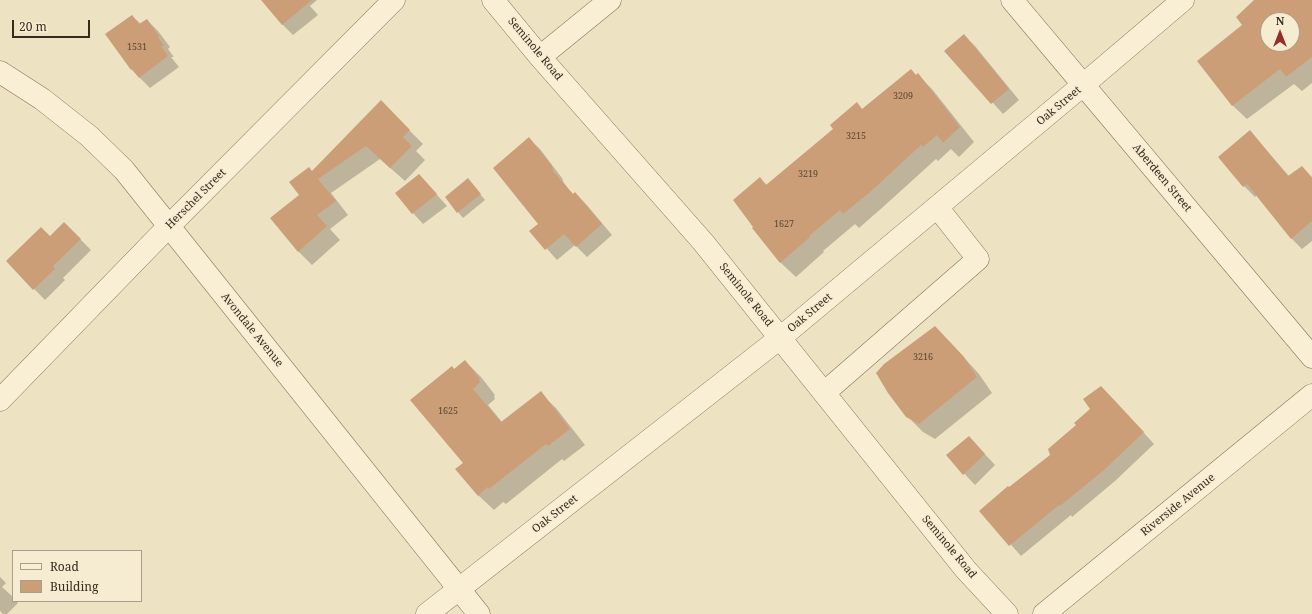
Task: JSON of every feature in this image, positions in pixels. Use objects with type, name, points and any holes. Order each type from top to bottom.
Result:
[{"type":"street","name":"Herschel Street","points":[[0,400],[169,226],[394,0]]},
{"type":"street","name":"Seminole Road","points":[[493,0],[540,57],[703,242],[966,570],[1007,614]]},
{"type":"street","points":[[540,57],[610,0]]},
{"type":"street","name":"Aberdeen Street","points":[[1012,0],[1312,357]]},
{"type":"street","name":"Oak Street","points":[[427,614],[780,338],[1084,85],[1183,0]]},
{"type":"street","name":"Avondale Avenue","points":[[0,72],[42,99],[89,136],[124,170],[479,614]]},
{"type":"street","points":[[824,393],[978,259],[937,207]]},
{"type":"street","name":"Riverside Avenue","points":[[1044,614],[1312,395]]},
{"type":"building","points":[[261,0],[312,0],[282,25]]},
{"type":"building","points":[[1254,0],[1312,0],[1312,57],[1286,77],[1280,69],[1232,106],[1197,61],[1242,25],[1236,17]]},
{"type":"building","points":[[132,15],[139,24],[147,19],[159,36],[158,37],[164,46],[161,46],[168,56],[139,78],[132,69],[131,70],[105,34]]},
{"type":"building","points":[[964,34],[1009,89],[991,104],[944,51]]},
{"type":"building","points":[[911,69],[916,75],[918,73],[960,127],[943,143],[937,135],[923,147],[921,145],[869,193],[843,214],[840,210],[780,263],[752,228],[753,227],[733,200],[760,177],[766,185],[833,129],[830,125],[857,102],[862,109]]},
{"type":"building","points":[[381,100],[410,130],[403,137],[412,146],[390,168],[366,146],[318,179],[336,201],[317,215],[327,226],[298,252],[270,218],[299,195],[289,182],[309,167],[312,171]]},
{"type":"building","points":[[1250,130],[1288,176],[1302,166],[1312,178],[1312,221],[1291,239],[1247,184],[1243,187],[1218,157]]},
{"type":"building","points":[[529,137],[552,166],[553,171],[573,194],[575,192],[602,224],[576,247],[564,234],[545,250],[529,231],[538,224],[493,168]]},
{"type":"building","points":[[419,174],[437,194],[412,214],[395,193]]},
{"type":"building","points":[[468,178],[481,194],[457,213],[445,197]]},
{"type":"building","points":[[64,222],[81,239],[53,266],[55,269],[33,290],[6,261],[41,227],[50,236]]},
{"type":"building","points":[[935,326],[964,357],[977,377],[919,424],[906,417],[888,393],[876,373],[884,364]]},
{"type":"building","points":[[465,360],[480,379],[480,382],[473,389],[501,422],[541,391],[570,429],[548,446],[546,444],[489,489],[487,487],[478,496],[455,469],[463,463],[410,400],[452,366],[454,369]]},
{"type":"building","points":[[1101,386],[1144,432],[1104,470],[1009,546],[979,511],[1008,486],[1009,487],[1050,455],[1048,449],[1076,425],[1074,423],[1090,409],[1083,399]]},
{"type":"building","points":[[969,436],[985,454],[963,475],[946,455]]}]
